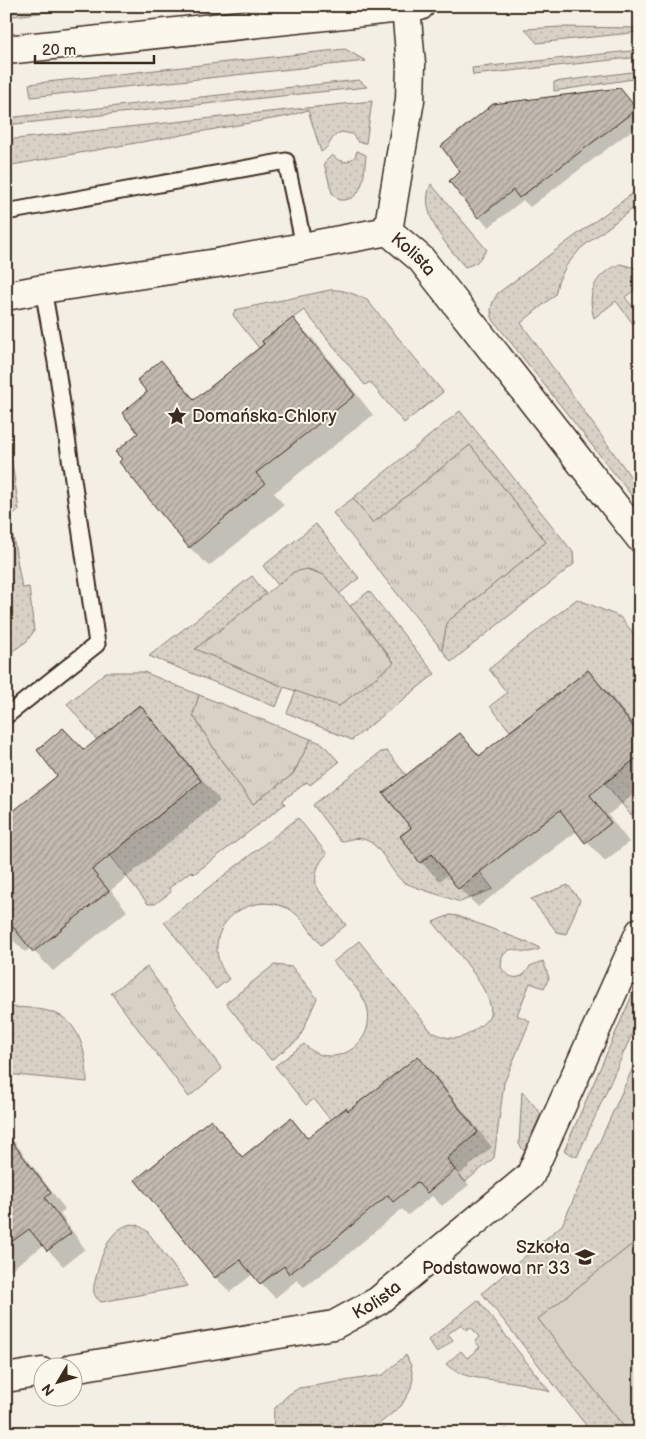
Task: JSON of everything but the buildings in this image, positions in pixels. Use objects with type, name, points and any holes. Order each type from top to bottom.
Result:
[{"type":"street","points":[[6,50],[413,7],[410,100],[388,231]]},
{"type":"street","name":"Kolista","points":[[6,296],[217,263],[388,231],[421,259],[640,538]]},
{"type":"street","name":"Kolista","points":[[82,1366],[334,1325],[378,1300],[530,1176],[640,932]]},
{"type":"street","points":[[6,1378],[32,1374]]},
{"type":"lane","points":[[6,212],[286,161],[304,246]]},
{"type":"lane","points":[[6,716],[97,644],[56,362],[42,289]]},
{"type":"green space","points":[[6,6],[96,6],[6,17]]},
{"type":"green space","points":[[561,27],[640,28],[640,32],[537,43],[525,29]]},
{"type":"green space","points":[[345,49],[366,61],[31,97],[29,84]]},
{"type":"green space","points":[[640,50],[640,57],[473,75],[472,68]]},
{"type":"green space","points":[[640,71],[640,89],[633,79],[554,91],[554,82]]},
{"type":"green space","points":[[359,80],[367,87],[6,125],[6,118]]},
{"type":"green space","points":[[372,101],[366,143],[358,142],[352,134],[341,132],[321,152],[308,110],[289,116],[6,166],[6,140]]},
{"type":"green space","points":[[357,151],[366,155],[362,185],[354,196],[339,200],[332,193],[324,163],[332,155],[338,160],[347,162],[355,157]]},
{"type":"green space","points":[[431,184],[487,250],[476,263],[465,267],[436,229],[428,206]]},
{"type":"green space","points":[[640,188],[640,203],[581,248],[566,266],[558,282],[555,295],[521,323],[640,490],[640,506],[494,321],[491,310],[498,293]]},
{"type":"green space","points":[[620,264],[640,269],[640,286],[625,297],[640,317],[640,333],[616,301],[594,318],[591,300],[595,285],[604,273]]},
{"type":"green space","points":[[330,290],[344,291],[367,300],[443,392],[404,423],[370,382],[365,385],[304,310],[262,341],[264,344],[259,348],[233,315],[235,310]]},
{"type":"green space","points":[[460,411],[573,552],[574,564],[451,662],[442,650],[447,622],[546,542],[470,445],[373,523],[353,498]]},
{"type":"green space","points":[[6,422],[19,510],[6,519]]},
{"type":"green space","points":[[470,445],[546,542],[447,622],[442,650],[333,513],[353,498],[373,523]]},
{"type":"green space","points":[[316,524],[359,578],[339,594],[317,572],[304,570],[297,572],[278,585],[263,566]]},
{"type":"green space","points":[[12,531],[22,588],[29,587],[34,631],[27,641],[6,656],[6,536]]},
{"type":"green space","points":[[306,569],[324,575],[394,663],[339,706],[284,687],[195,649],[294,572]]},
{"type":"green space","points":[[252,576],[266,594],[196,649],[284,687],[276,707],[149,656]]},
{"type":"green space","points":[[369,591],[435,674],[352,740],[287,713],[296,690],[339,706],[394,662],[350,606]]},
{"type":"green space","points":[[577,599],[620,617],[640,641],[640,735],[579,677],[510,731],[490,706],[507,693],[489,669]]},
{"type":"green space","points":[[106,672],[144,672],[199,695],[193,715],[225,766],[253,804],[293,774],[311,739],[323,744],[339,762],[310,785],[307,782],[283,800],[285,804],[194,874],[191,871],[169,888],[171,892],[155,904],[148,904],[110,855],[201,781],[139,705],[97,740],[67,704]]},
{"type":"green space","points":[[199,695],[311,739],[293,774],[253,804],[225,766],[193,715]]},
{"type":"green space","points":[[387,751],[406,775],[383,793],[411,828],[400,836],[432,854],[458,888],[480,872],[493,889],[460,902],[402,881],[378,849],[371,843],[363,839],[341,842],[313,805],[381,752]]},
{"type":"green space","points":[[640,755],[640,796],[631,815],[605,783]]},
{"type":"green space","points":[[298,818],[327,854],[317,869],[317,888],[346,925],[321,945],[302,920],[287,908],[270,904],[254,904],[240,910],[228,920],[220,932],[217,947],[220,962],[229,979],[216,989],[164,922]]},
{"type":"green space","points":[[568,885],[580,900],[566,934],[557,932],[531,899]]},
{"type":"green space","points":[[450,915],[458,916],[537,946],[540,949],[531,952],[509,950],[502,956],[501,967],[508,975],[520,977],[530,966],[543,961],[549,978],[544,988],[530,983],[517,1015],[530,1021],[504,1083],[494,1158],[465,1182],[446,1159],[478,1132],[418,1057],[348,1112],[346,1108],[341,1111],[333,1123],[314,1099],[306,1105],[275,1066],[304,1044],[315,1052],[327,1056],[340,1055],[351,1050],[360,1042],[366,1031],[369,1018],[366,1004],[356,988],[333,962],[359,941],[431,1031],[440,1036],[455,1038],[465,1036],[484,1023],[489,1018],[490,1006],[479,981],[433,922]]},
{"type":"green space","points":[[274,965],[292,967],[317,998],[299,1039],[271,1060],[226,1003]]},
{"type":"green space","points":[[147,967],[222,1069],[189,1097],[111,993]]},
{"type":"green space","points":[[633,993],[640,995],[640,1016],[577,1157],[564,1151]]},
{"type":"green space","points":[[6,1007],[45,1010],[65,1019],[72,1026],[81,1044],[86,1063],[87,1082],[6,1074]]},
{"type":"green space","points":[[640,1052],[640,1238],[538,1319],[629,1433],[587,1433],[585,1424],[482,1293],[562,1225]]},
{"type":"green space","points":[[522,1091],[541,1114],[524,1151],[519,1144]]},
{"type":"green space","points":[[131,1224],[138,1225],[147,1231],[188,1286],[101,1302],[95,1296],[94,1285],[101,1258],[109,1240],[122,1227]]},
{"type":"green space","points":[[640,1238],[640,1433],[629,1433],[538,1319]]},
{"type":"green space","points":[[478,1300],[550,1392],[523,1384],[469,1376],[460,1373],[446,1364],[461,1351],[467,1358],[480,1347],[475,1341],[479,1337],[471,1327],[466,1330],[461,1324],[448,1334],[453,1340],[437,1353],[428,1340]]},
{"type":"green space","points":[[406,1355],[411,1366],[413,1379],[410,1391],[401,1406],[368,1433],[273,1433],[274,1409],[288,1395],[299,1388],[383,1375]]},
{"type":"place","name":"Domańska-Chlory","points":[[177,416]]},
{"type":"place","name":"Szkoła Podstawowa nr 33","points":[[585,1257]]}]
